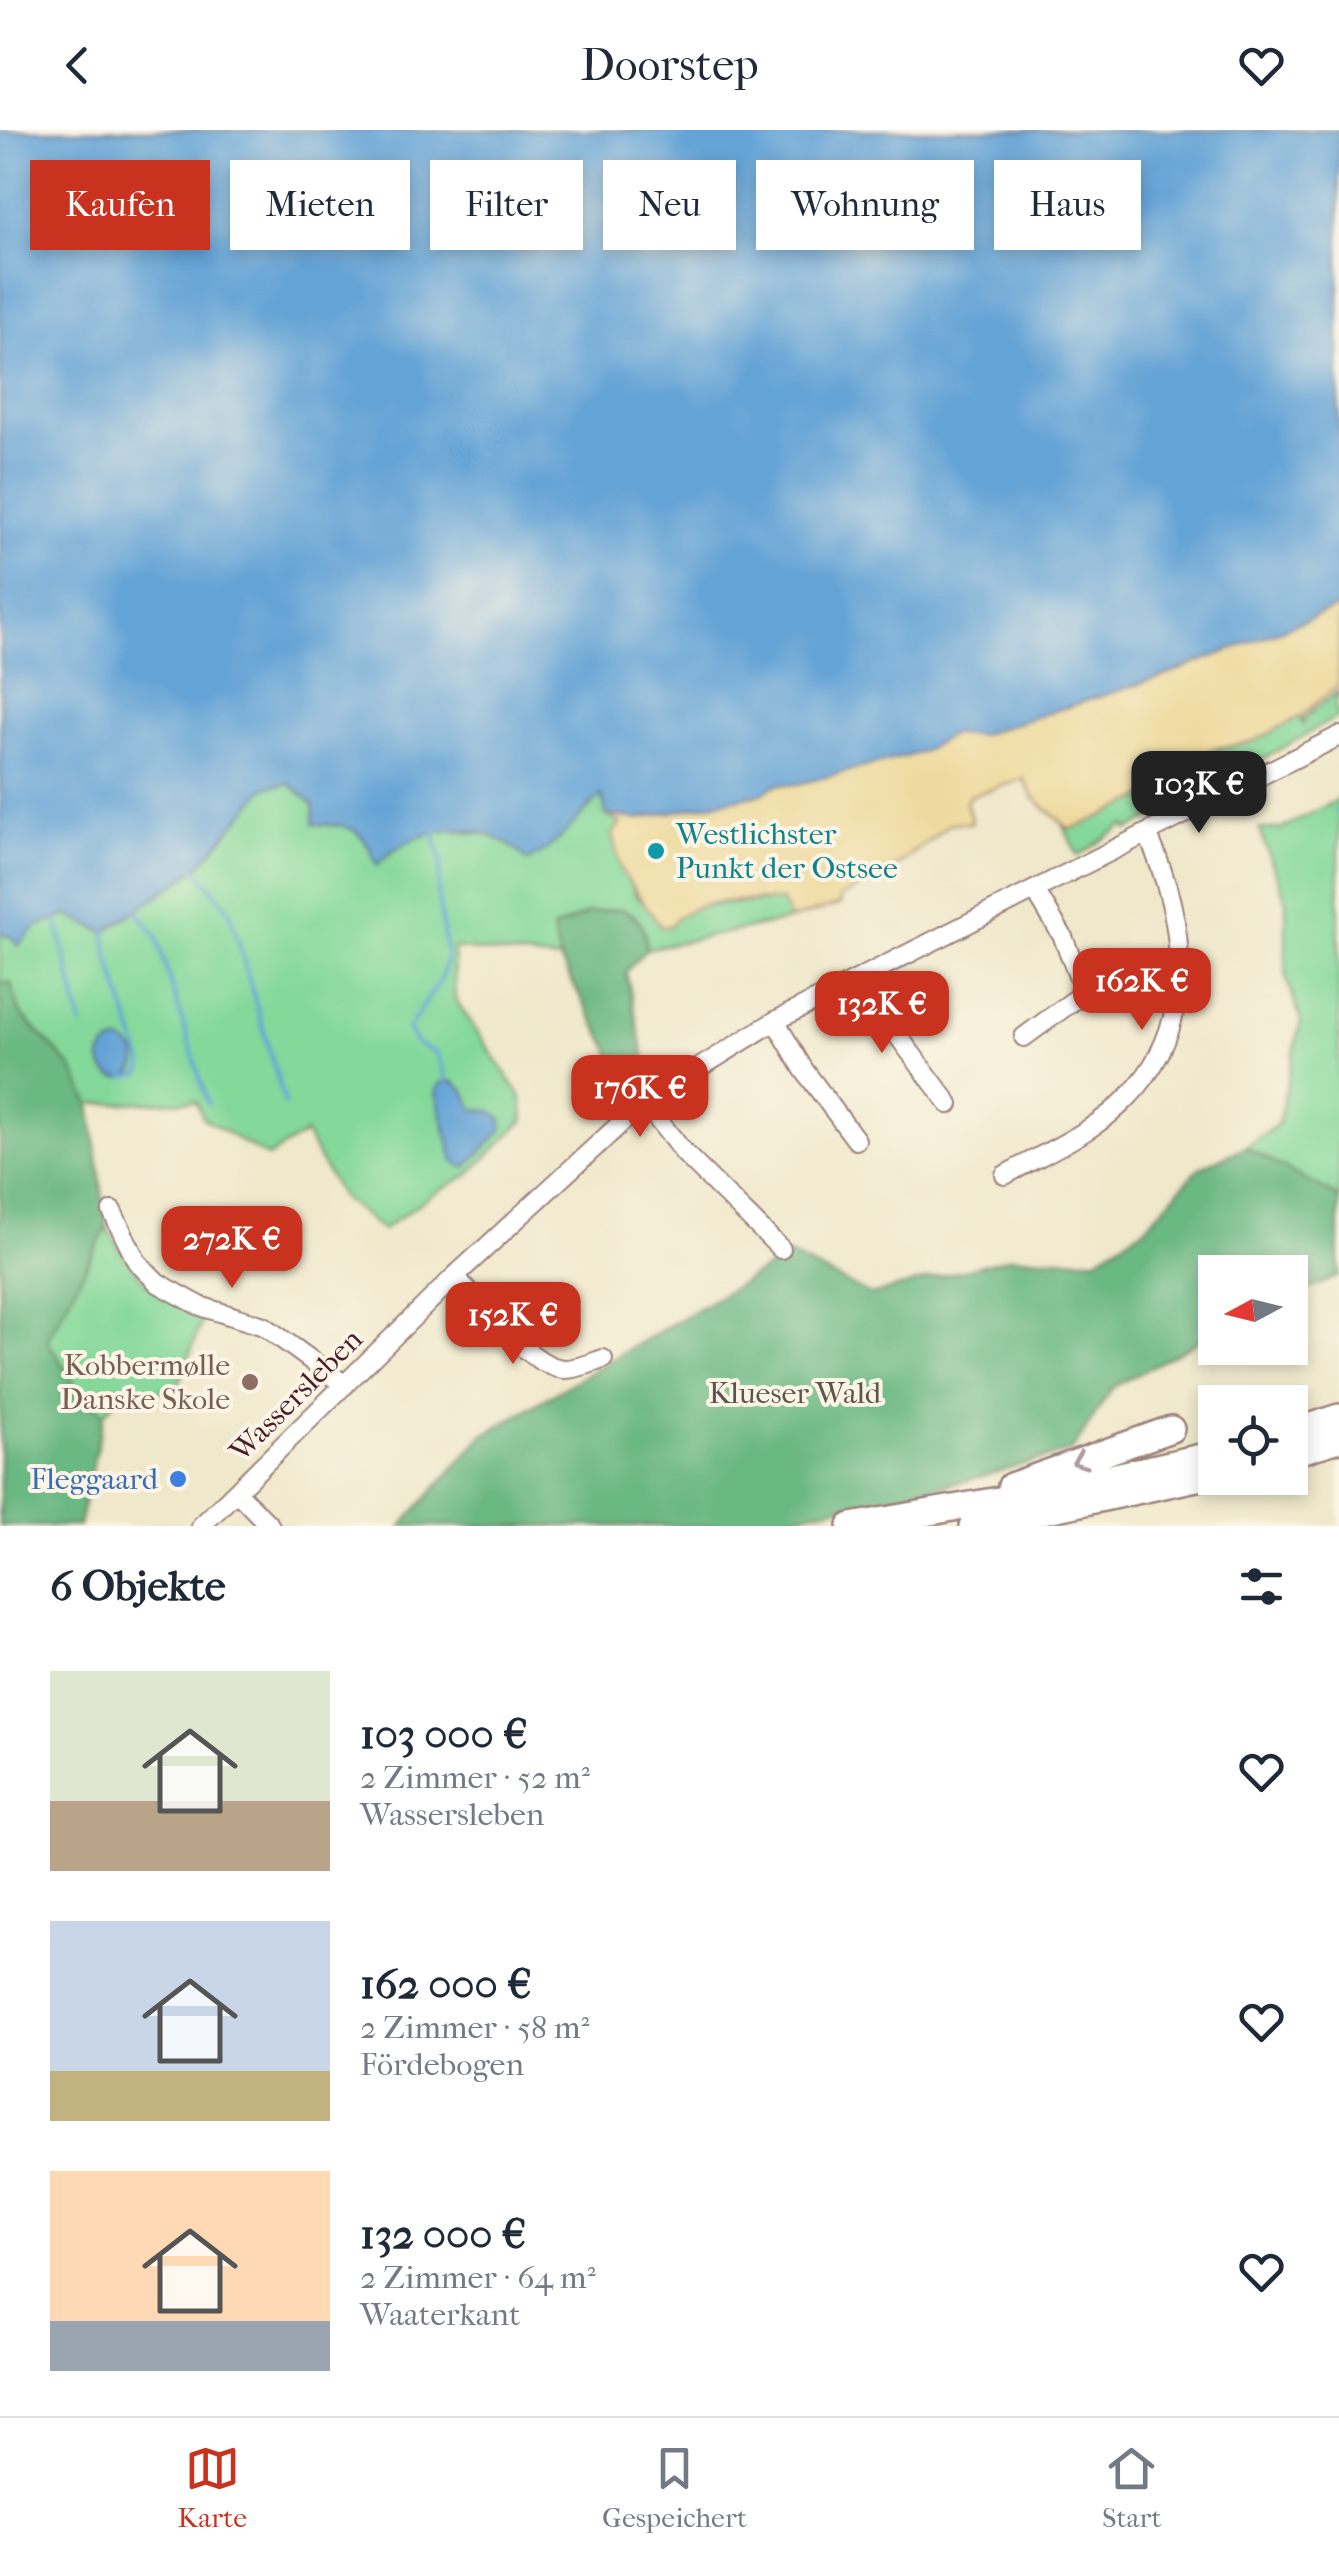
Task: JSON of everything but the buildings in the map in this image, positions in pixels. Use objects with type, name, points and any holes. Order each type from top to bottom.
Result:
[{"type":"highway","points":[[1308,1427],[1339,1417]]},
{"type":"highway","points":[[950,1508],[1171,1429]]},
{"type":"highway","points":[[1308,1448],[1339,1439]]},
{"type":"highway","points":[[851,1526],[1198,1457]]},
{"type":"highway","points":[[984,1524],[1198,1478]]},
{"type":"highway","points":[[984,1524],[1026,1526]]},
{"type":"street","name":"Wassersleben","points":[[201,1526],[456,1276],[644,1102],[775,1020],[1339,736]]},
{"type":"street","points":[[1004,1175],[1092,1126],[1128,1098],[1162,1048],[1170,1027],[1181,950],[1170,885],[1148,835]]},
{"type":"street","points":[[1024,1038],[1077,998],[1082,986],[1063,938],[1035,890]]},
{"type":"street","points":[[866,976],[895,1032],[949,1104]]},
{"type":"street","points":[[775,1020],[804,1070],[856,1140]]},
{"type":"street","points":[[644,1102],[684,1154],[781,1249]]},
{"type":"street","points":[[112,1211],[138,1262],[158,1283],[200,1306],[264,1326],[345,1385]]},
{"type":"street","points":[[456,1276],[484,1310],[550,1366],[576,1368],[604,1358]]},
{"type":"street","points":[[236,1492],[270,1526]]},
{"type":"green space","points":[[1339,607],[609,817],[621,823],[634,894],[655,913],[678,914],[701,906],[782,900],[790,920],[646,949],[636,917],[613,909],[583,916],[554,929],[560,960],[453,948],[455,999],[522,1098],[524,1120],[470,1174],[431,1195],[382,1230],[341,1197],[305,1134],[267,1157],[203,1118],[196,1101],[90,1104],[71,1067],[20,1013],[11,984],[0,983],[0,934],[12,937],[18,945],[37,926],[68,915],[105,932],[266,787],[290,784],[367,840],[397,845],[433,829],[483,834],[594,787]]},
{"type":"green space","points":[[1339,691],[1335,707],[1339,716],[1241,771],[1180,796],[1181,801],[1128,830],[1125,825],[1078,856],[1061,821],[1069,828],[1152,795],[1214,749],[1254,741],[1297,715],[1304,725],[1303,719]]},
{"type":"green space","points":[[1339,799],[1339,1198],[1245,1147],[1278,1124],[1301,1021],[1286,977],[1286,900],[1259,829],[1281,829]]},
{"type":"green space","points":[[622,909],[638,920],[645,935],[646,949],[626,972],[650,1082],[627,1100],[609,1048],[560,960],[553,929],[588,913]]},
{"type":"green space","points":[[0,983],[11,983],[20,1013],[71,1067],[90,1104],[107,1227],[47,1340],[83,1398],[104,1414],[79,1526],[0,1526]]},
{"type":"green space","name":"Klueser Wald","points":[[1245,1147],[1339,1198],[1339,1276],[1308,1290],[1308,1255],[1198,1255],[1198,1341],[1112,1388],[1072,1451],[965,1481],[745,1526],[402,1526],[482,1436],[789,1255],[871,1295],[1012,1257],[1095,1259],[1145,1228],[1198,1169]]},
{"type":"green space","points":[[107,1227],[146,1282],[170,1301],[203,1318],[177,1389],[121,1395],[104,1414],[83,1398],[47,1340]]},
{"type":"sand","points":[[1339,607],[1339,685],[1301,716],[1254,741],[1214,749],[1142,798],[1080,826],[1069,829],[1033,797],[1024,779],[970,796],[966,802],[972,823],[951,823],[892,870],[839,898],[841,904],[790,920],[782,901],[738,901],[706,904],[679,916],[670,926],[661,927],[622,872],[612,835],[621,823],[606,815],[638,819],[760,794],[775,785],[799,784],[922,752],[952,734],[980,735],[1164,676]]},
{"type":"water","points":[[0,130],[1339,130],[1339,607],[1164,676],[979,735],[952,734],[922,752],[799,784],[775,785],[760,794],[637,819],[606,815],[602,795],[557,841],[527,861],[492,836],[451,830],[411,841],[377,865],[367,843],[354,831],[338,825],[314,824],[313,804],[290,784],[266,787],[197,869],[105,932],[67,915],[37,926],[18,946],[12,937],[0,934]]},
{"type":"water","points":[[119,1042],[132,1047],[137,1060],[132,1073],[119,1078],[106,1073],[101,1060],[106,1047]]},
{"type":"water","points":[[452,1081],[464,1090],[474,1109],[491,1111],[502,1119],[502,1130],[466,1168],[454,1162],[436,1093],[440,1083]]},
{"type":"waterway","points":[[1336,811],[1339,814]]},
{"type":"waterway","points":[[433,829],[441,861],[438,896],[447,958],[441,979],[408,1029],[417,1044],[437,1054],[447,1081]]},
{"type":"waterway","points":[[197,869],[229,910],[285,1104]]},
{"type":"waterway","points":[[137,911],[156,935],[208,1104]]},
{"type":"waterway","points":[[56,917],[82,1026]]},
{"type":"waterway","points":[[105,932],[108,955],[143,1064],[140,1074],[124,1077]]},
{"type":"place","name":"Westlichster Punkt der Ostsee","points":[[656,851]]},
{"type":"place","name":"Kobbermølle Danske Skole","points":[[250,1382]]},
{"type":"place","name":"Fleggaard","points":[[178,1479]]}]
